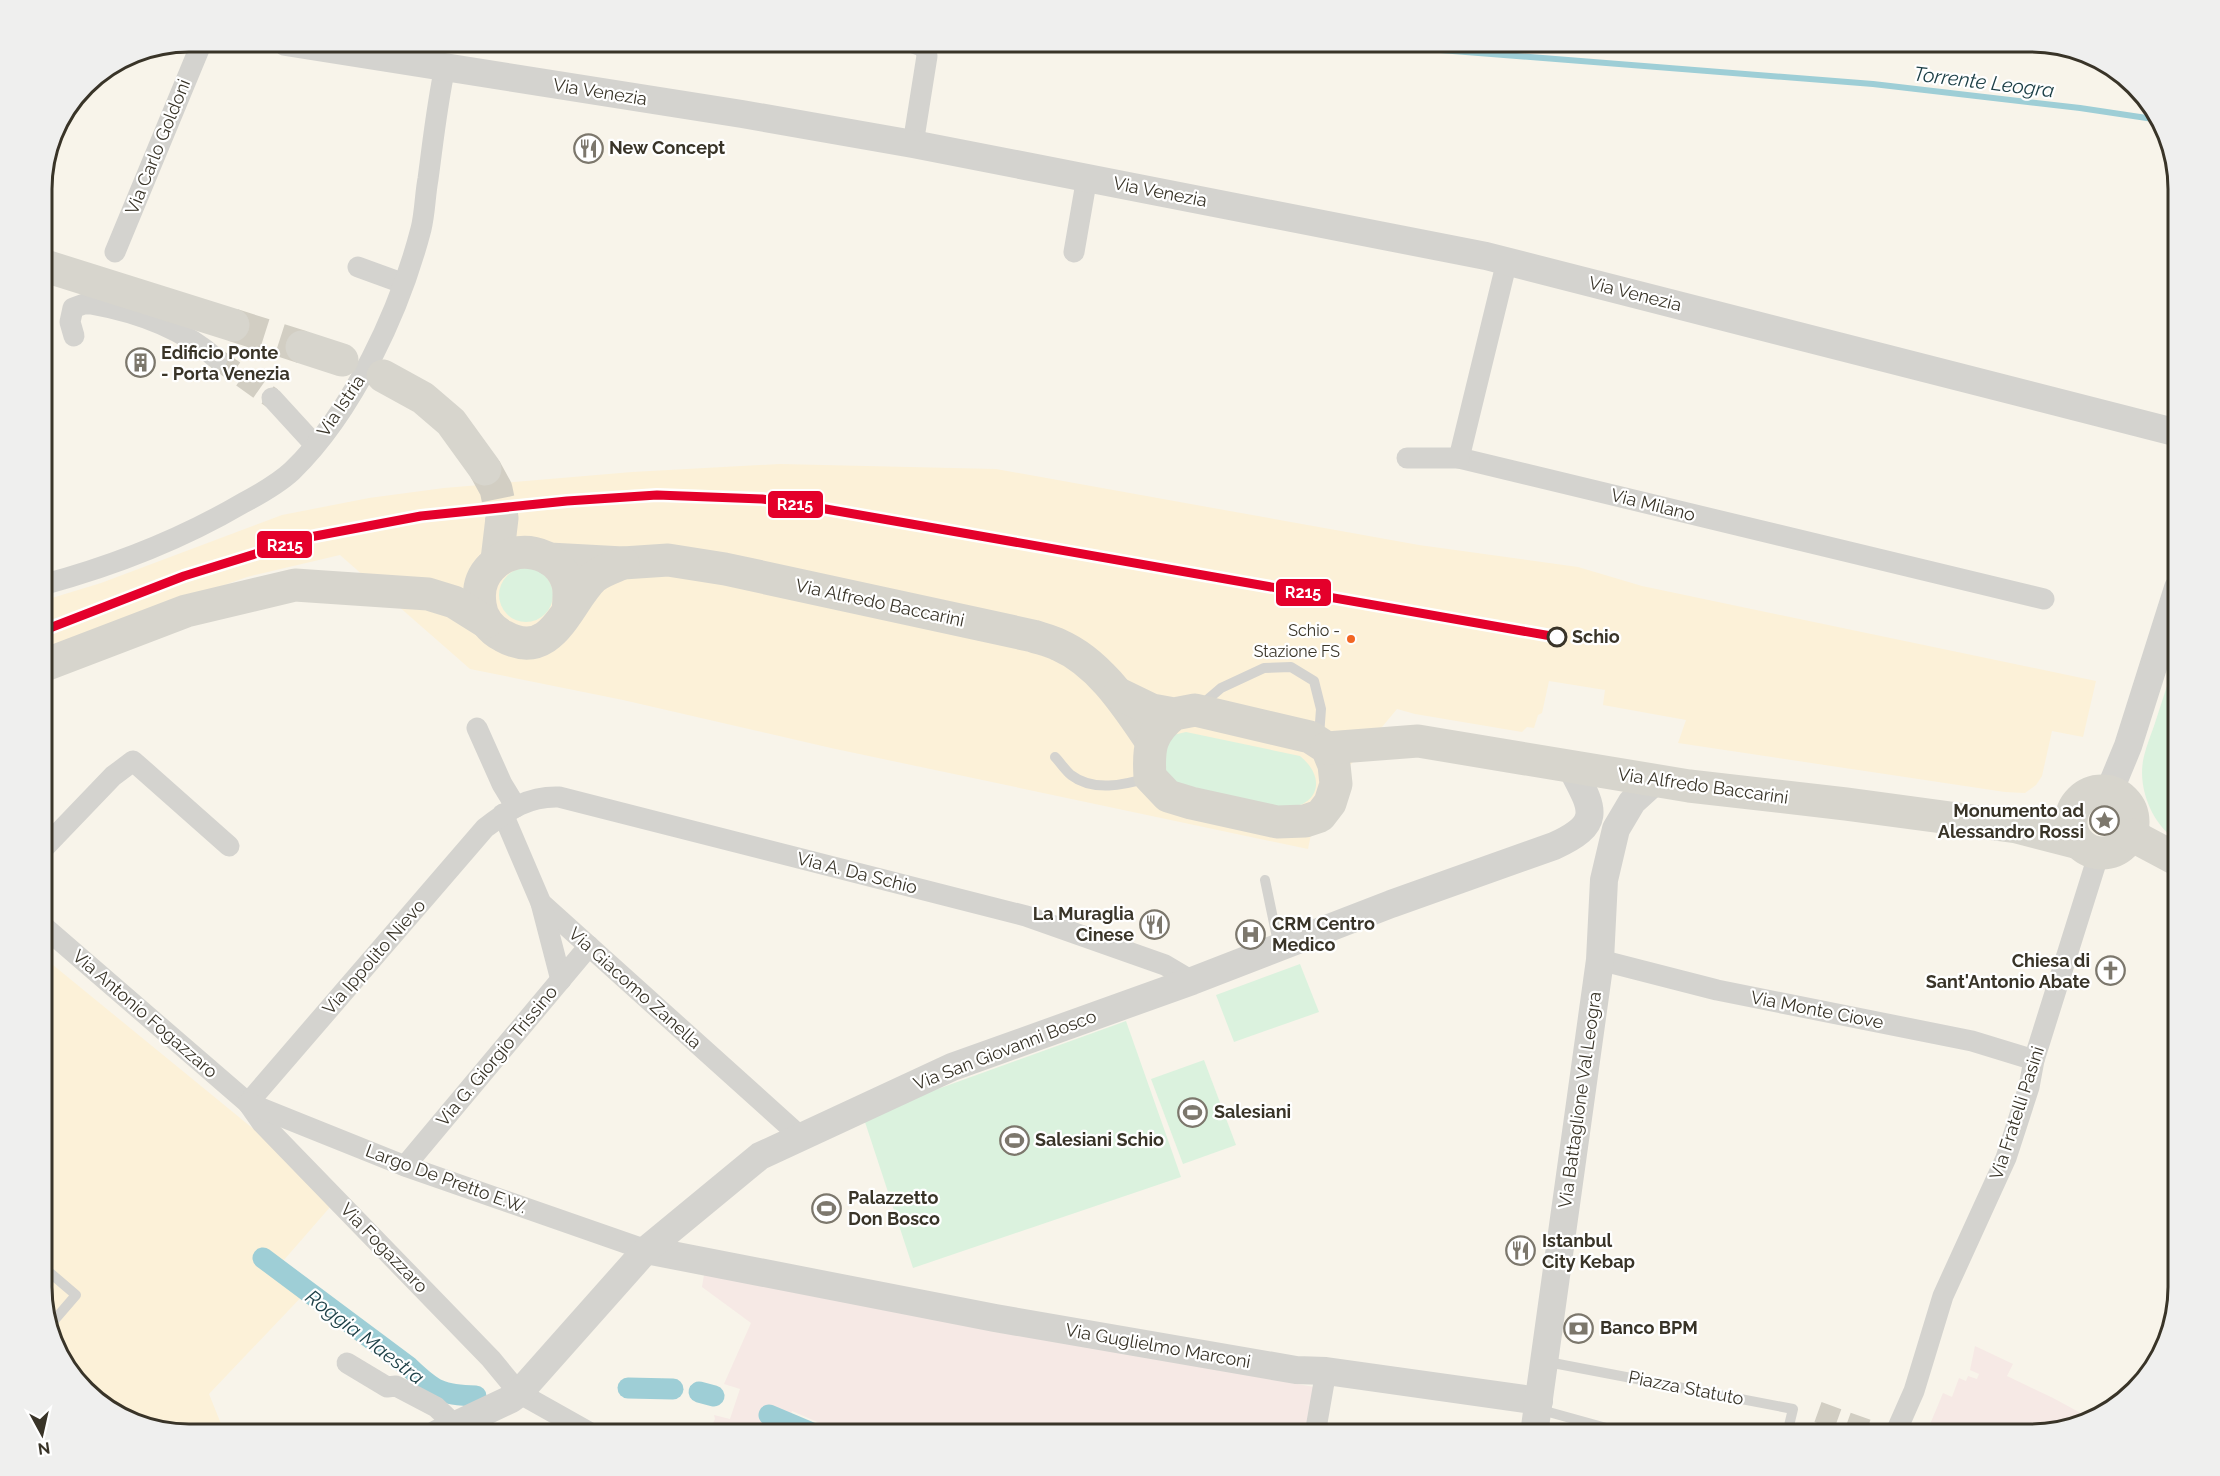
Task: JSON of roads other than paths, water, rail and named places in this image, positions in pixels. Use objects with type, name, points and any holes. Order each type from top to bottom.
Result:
[{"type":"main road","points":[[53,268],[233,325]]},
{"type":"main road","points":[[302,347],[342,360]]},
{"type":"main road","points":[[383,376],[423,398],[451,422],[485,469]]},
{"type":"main road","name":"Via Alfredo Baccarini","points":[[428,594],[514,562],[623,563],[668,560],[725,569],[1033,636],[1060,645],[1082,660],[1119,694],[1151,741]]},
{"type":"main road","points":[[486,622],[480,609],[479,593],[514,562],[560,568],[567,582],[570,596],[568,611]]},
{"type":"main road","name":"Via Alfredo Baccarini","points":[[428,594],[454,602],[509,640],[524,643],[538,641],[551,634],[561,624],[568,611],[595,577],[623,563]]},
{"type":"main road","points":[[53,662],[186,611],[295,585],[428,594]]},
{"type":"main road","name":"Via Alfredo Baccarini","points":[[1119,694],[1152,710],[1185,712],[1263,725],[1310,737],[1322,745],[1357,747],[1418,741],[1446,744],[1655,781],[2017,827],[2089,848]]},
{"type":"main road","points":[[1185,712],[1161,724],[1151,741],[1150,777],[1168,796],[1277,822],[1305,821],[1320,816],[1330,803],[1336,783],[1334,765],[1322,745]]},
{"type":"main road","points":[[1336,783],[1362,760],[1390,742]]},
{"type":"main road","points":[[2017,827],[2076,807],[2087,796],[2102,791],[2118,795],[2130,808],[2133,817],[2131,835],[2127,842],[2114,851],[2089,848],[2075,837],[2071,822],[2076,807]]},
{"type":"main road","points":[[2131,835],[2168,855]]},
{"type":"street","name":"Via Carlo Goldoni","points":[[115,252],[198,52]]},
{"type":"street","name":"Via Venezia","points":[[350,52],[742,114],[913,144],[1507,261],[2168,430]]},
{"type":"street","points":[[913,144],[926,52]]},
{"type":"street","name":"Via Istria","points":[[53,582],[82,575],[120,561],[215,521],[291,472],[315,445],[344,406],[368,365],[392,314],[421,228],[438,97],[445,67]]},
{"type":"street","name":"Via Venezia","points":[[1074,252],[1087,177]]},
{"type":"street","points":[[1460,458],[1507,261]]},
{"type":"street","points":[[358,267],[402,283]]},
{"type":"street","points":[[74,336],[70,322],[73,308],[84,303],[91,304],[174,330],[198,343],[217,359]]},
{"type":"street","points":[[272,398],[315,445]]},
{"type":"street","name":"Via Milano","points":[[1407,458],[1460,458],[2044,599]]},
{"type":"street","points":[[2109,792],[2128,746],[2168,620]]},
{"type":"street","points":[[477,728],[502,784],[509,811]]},
{"type":"street","points":[[53,838],[113,776],[133,761],[229,846]]},
{"type":"street","name":"Via San Giovanni Bosco","points":[[459,1424],[519,1393],[646,1250],[760,1156],[952,1067],[1192,981],[1390,904],[1572,838],[1588,824],[1591,808],[1572,767]]},
{"type":"street","name":"Via Battaglione Val Leogra","points":[[1539,1415],[1549,1359],[1600,960],[1604,880],[1616,829],[1632,802],[1655,781]]},
{"type":"street","name":"Via A. Da Schio","points":[[509,811],[531,799],[560,797],[1026,915],[1165,965],[1192,981]]},
{"type":"street","name":"Via Giacomo Zanella","points":[[509,811],[541,903],[801,1137]]},
{"type":"street","name":"Via Ippolito Nievo","points":[[248,1104],[485,828],[509,811]]},
{"type":"street","points":[[1572,838],[1604,880]]},
{"type":"street","name":"Via Fratelli Pasini","points":[[1899,1424],[1914,1391],[1943,1296],[2006,1158],[2029,1087],[2089,848]]},
{"type":"street","points":[[541,903],[561,980]]},
{"type":"street","name":"Via Antonio Fogazzaro","points":[[53,935],[248,1104]]},
{"type":"street","name":"Via G. Giorgio Trissino","points":[[405,1166],[589,946]]},
{"type":"street","name":"Via Monte Ciove","points":[[1600,960],[1717,990],[1972,1041],[2034,1060]]},
{"type":"street","name":"Largo De Pretto E.W.","points":[[248,1104],[405,1166],[646,1250]]},
{"type":"street","name":"Via Fogazzaro","points":[[248,1104],[262,1123],[491,1359],[519,1393]]},
{"type":"street","name":"Via Guglielmo Marconi","points":[[699,1206],[693,1221],[693,1229],[694,1238],[701,1248],[716,1257],[780,1275]]},
{"type":"street","name":"Via Guglielmo Marconi","points":[[646,1250],[1007,1320],[1296,1370],[1326,1371],[1539,1415]]},
{"type":"street","points":[[347,1363],[387,1387],[396,1386],[436,1407],[444,1424]]},
{"type":"street","points":[[1318,1424],[1326,1371]]},
{"type":"street","points":[[519,1393],[574,1424]]},
{"type":"lane","points":[[1185,712],[1221,688],[1264,668],[1292,667],[1314,681],[1321,709],[1322,745]]},
{"type":"lane","points":[[1055,757],[1071,775],[1094,784],[1122,785],[1150,777]]},
{"type":"lane","points":[[1265,880],[1279,948]]},
{"type":"lane","points":[[53,1275],[76,1295],[56,1318]]},
{"type":"lane","name":"Piazza Statuto","points":[[1549,1359],[1793,1409],[1789,1424]]},
{"type":"lane","points":[[1539,1415],[1581,1424]]},
{"type":"waterway","name":"Torrente Leogra","points":[[1465,52],[1873,84],[2147,118]]},
{"type":"waterway","name":"Roggia Maestra","points":[[263,1258],[409,1367],[425,1382],[446,1393],[476,1396]]},
{"type":"waterway","name":"Roggia Maestra","points":[[628,1388],[673,1389]]},
{"type":"waterway","name":"Roggia Maestra","points":[[699,1392],[714,1396]]},
{"type":"waterway","name":"Roggia Maestra","points":[[769,1415],[790,1424]]},
{"type":"tunnel","points":[[233,325],[302,347]]},
{"type":"tunnel","points":[[217,359],[272,398]]},
{"type":"tunnel","points":[[485,469],[496,489],[502,518]]},
{"type":"tunnel","points":[[1818,1412],[1851,1424]]},
{"type":"place","name":"New Concept","points":[[588,148]]},
{"type":"place","name":"Edificio Ponte - Porta Venezia","points":[[140,363]]},
{"type":"place","name":"Schio","points":[[1557,637]]},
{"type":"place","name":"Schio - Stazione FS","points":[[1351,639]]},
{"type":"place","name":"Monumento ad Alessandro Rossi","points":[[2105,821]]},
{"type":"place","name":"La Muraglia Cinese","points":[[1155,924]]},
{"type":"place","name":"CRM Centro Medico","points":[[1251,934]]},
{"type":"place","name":"Chiesa di Sant'Antonio Abate","points":[[2111,971]]},
{"type":"place","name":"Salesiani","points":[[1193,1112]]},
{"type":"place","name":"Salesiani Schio","points":[[1014,1140]]},
{"type":"place","name":"Palazzetto Don Bosco","points":[[827,1208]]},
{"type":"place","name":"Istanbul City Kebap","points":[[1521,1251]]},
{"type":"place","name":"Banco BPM","points":[[1579,1328]]}]
